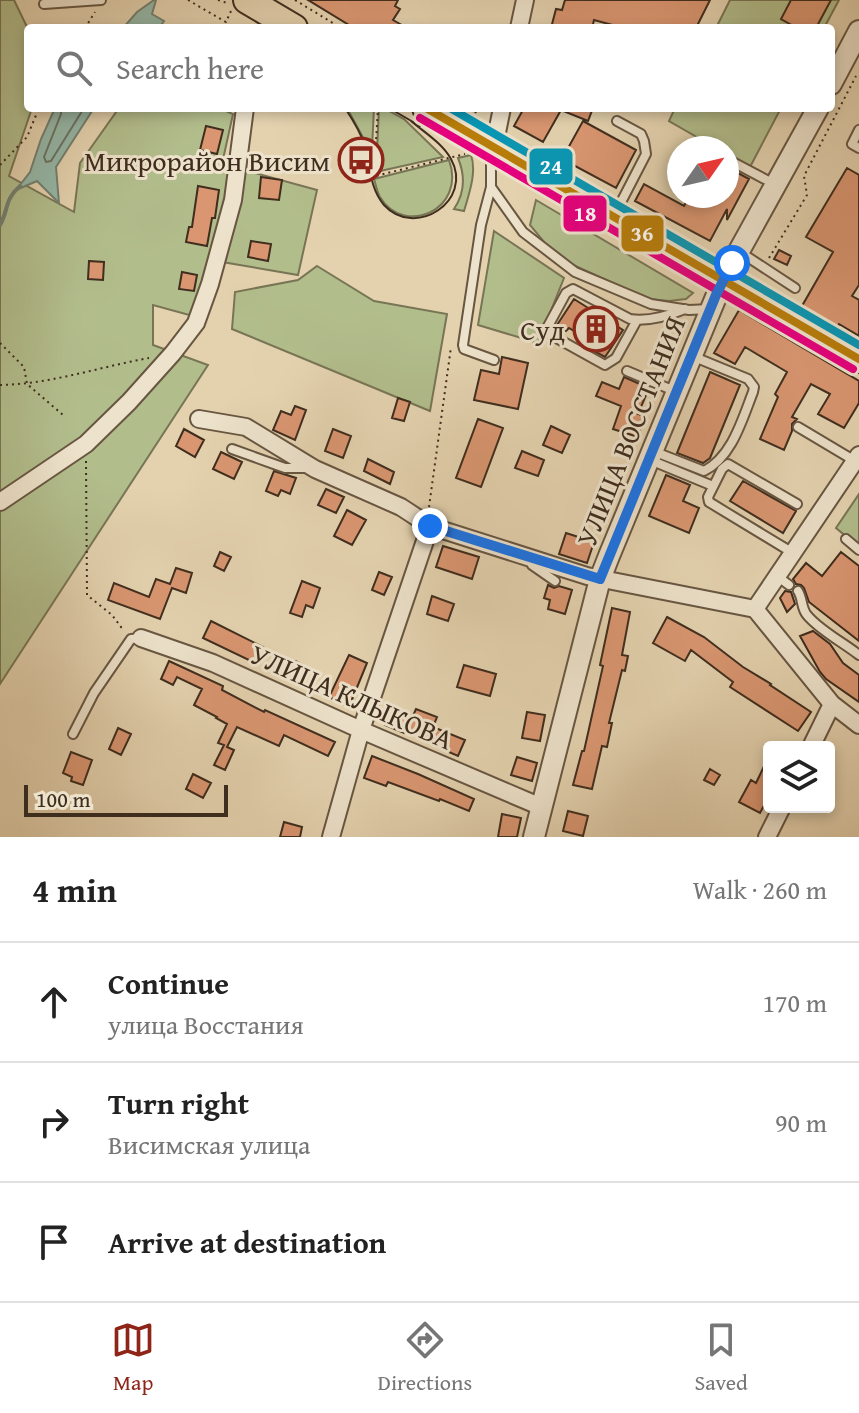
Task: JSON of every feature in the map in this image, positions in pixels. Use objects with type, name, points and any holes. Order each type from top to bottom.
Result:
[{"type":"main road","points":[[251,8],[285,24]]},
{"type":"main road","points":[[433,112],[859,359]]},
{"type":"street","points":[[520,24],[525,0]]},
{"type":"street","points":[[835,76],[859,31]]},
{"type":"street","points":[[0,502],[86,444],[129,402],[196,323],[233,200],[244,112]]},
{"type":"street","points":[[494,147],[501,112]]},
{"type":"street","points":[[723,280],[816,112]]},
{"type":"street","name":"УЛИЦА ВОССТАНИЯ","points":[[534,837],[600,579],[723,280]]},
{"type":"street","points":[[199,419],[246,427],[315,469],[429,520],[528,558],[600,579],[755,609],[832,704],[859,725]]},
{"type":"street","points":[[755,609],[783,580],[793,553],[857,458]]},
{"type":"street","points":[[331,837],[361,730],[429,520]]},
{"type":"street","name":"УЛИЦА КЛЫКОВА","points":[[136,638],[213,663],[361,730],[532,803],[541,804]]},
{"type":"street","points":[[814,741],[832,704]]},
{"type":"street","points":[[767,837],[779,813]]},
{"type":"lane","points":[[44,4],[101,0]]},
{"type":"lane","points":[[614,216],[646,154],[641,134],[617,121]]},
{"type":"lane","points":[[859,130],[852,144],[859,148]]},
{"type":"lane","points":[[494,147],[491,187],[481,225],[463,345],[464,349],[494,360]]},
{"type":"lane","points":[[739,165],[776,185]]},
{"type":"lane","points":[[491,187],[523,232],[575,272],[651,304],[711,309]]},
{"type":"lane","points":[[740,252],[795,288]]},
{"type":"lane","points":[[637,320],[616,358],[605,365],[551,335],[547,328],[566,293],[573,289],[630,319],[669,316],[686,309]]},
{"type":"lane","points":[[651,455],[707,470],[732,444],[743,418],[753,392],[752,382],[691,356]]},
{"type":"lane","points":[[627,371],[677,392]]},
{"type":"lane","points":[[798,427],[857,458]]},
{"type":"lane","points":[[232,449],[285,468],[315,469]]},
{"type":"lane","points":[[651,455],[713,486]]},
{"type":"lane","points":[[793,553],[709,502],[708,497],[722,469],[728,464],[797,504]]},
{"type":"lane","points":[[846,539],[859,550]]},
{"type":"lane","points":[[528,558],[532,565],[555,581]]},
{"type":"lane","points":[[798,591],[810,618],[859,655]]},
{"type":"lane","points":[[73,734],[94,693],[136,638]]},
{"type":"path","points":[[188,0],[226,22],[251,8]]},
{"type":"path","points":[[218,0],[251,8]]},
{"type":"path","points":[[295,0],[334,24]]},
{"type":"path","points":[[88,24],[97,9]]},
{"type":"path","points":[[763,268],[807,195],[804,176],[859,69]]},
{"type":"path","points":[[0,165],[27,137],[37,112]]},
{"type":"path","points":[[374,176],[378,112]]},
{"type":"path","points":[[360,141],[369,177]]},
{"type":"path","points":[[355,146],[363,179],[467,153]]},
{"type":"path","points":[[0,343],[24,367],[27,384],[63,415]]},
{"type":"path","points":[[429,520],[451,347]]},
{"type":"path","points":[[0,385],[27,384],[173,353]]},
{"type":"path","points":[[86,444],[87,595],[136,638]]},
{"type":"green space","points":[[14,0],[26,24],[24,112],[31,112],[9,176],[74,212],[80,163],[116,112],[228,112],[233,114],[222,164],[317,190],[298,275],[210,260],[193,316],[153,305],[153,345],[208,365],[0,684],[0,1]]},
{"type":"green space","points":[[730,0],[839,0],[826,24],[718,24]]},
{"type":"green space","points":[[349,112],[374,112],[371,169],[365,141]]},
{"type":"green space","points":[[379,112],[391,112],[404,119],[443,157],[376,172]]},
{"type":"green space","points":[[673,112],[779,112],[750,167],[739,161],[739,136],[695,136],[669,121]]},
{"type":"green space","points":[[471,155],[473,176],[464,211],[454,209],[463,184],[458,158]]},
{"type":"green space","points":[[449,160],[452,178],[449,192],[441,204],[430,212],[417,216],[403,215],[391,209],[379,195],[374,179]]},
{"type":"green space","points":[[536,200],[693,293],[686,299],[648,299],[571,264],[549,248],[530,225]]},
{"type":"green space","points":[[494,231],[564,278],[538,343],[478,325]]},
{"type":"green space","points":[[317,266],[374,301],[447,314],[430,411],[232,329],[235,292],[298,280]]},
{"type":"green space","points":[[859,494],[859,547],[836,528]]},
{"type":"water","points":[[156,0],[152,14],[164,21],[162,24],[126,24],[137,12]]},
{"type":"water","points":[[53,112],[91,112],[56,167],[59,203],[37,181],[16,190],[30,172]]},
{"type":"building","points":[[308,0],[398,0],[395,6],[400,9],[393,20],[400,24],[347,24]]},
{"type":"building","points":[[565,0],[710,0],[698,24],[609,24],[594,20],[593,24],[552,24],[556,9],[562,10]]},
{"type":"building","points":[[791,0],[831,0],[818,24],[790,24],[781,19]]},
{"type":"building","points":[[522,112],[560,112],[543,142],[514,126]]},
{"type":"building","points":[[566,112],[591,112],[588,121]]},
{"type":"building","points":[[583,121],[636,150],[616,188],[562,159]]},
{"type":"building","points":[[206,126],[223,130],[217,154],[200,150]]},
{"type":"building","points":[[847,168],[859,175],[859,285],[852,296],[859,300],[859,336],[802,306],[833,252],[806,237]]},
{"type":"building","points":[[739,174],[749,179],[739,198]]},
{"type":"building","points":[[261,177],[282,180],[279,200],[259,198]]},
{"type":"building","points":[[644,184],[667,197],[667,208],[733,208],[727,220],[727,209],[710,241],[635,201]]},
{"type":"building","points":[[198,186],[219,190],[207,246],[186,242],[189,227],[192,227]]},
{"type":"building","points":[[251,241],[271,244],[268,261],[248,257]]},
{"type":"building","points":[[779,250],[791,256],[787,265],[774,259]]},
{"type":"building","points":[[89,261],[104,262],[103,280],[88,279]]},
{"type":"building","points":[[182,272],[197,275],[194,291],[179,289]]},
{"type":"building","name":"Суд","points":[[574,299],[623,330],[605,357],[592,350],[595,344],[569,328],[566,331],[557,325]]},
{"type":"building","points":[[739,310],[859,381],[859,403],[844,428],[818,414],[830,394],[811,384],[792,417],[797,419],[792,424],[784,450],[760,439],[778,397],[775,394],[787,372],[745,347],[735,364],[714,353]]},
{"type":"building","points":[[502,357],[528,363],[518,409],[474,400],[481,370],[499,374]]},
{"type":"building","points":[[710,372],[740,385],[710,458],[703,463],[677,453]]},
{"type":"building","points":[[624,377],[649,388],[638,414],[644,416],[638,437],[613,429],[621,406],[596,396],[602,382],[619,389]]},
{"type":"building","points":[[398,398],[410,402],[404,421],[392,418]]},
{"type":"building","points":[[295,406],[306,410],[295,440],[273,430],[281,411],[291,415]]},
{"type":"building","points":[[478,419],[503,428],[481,487],[456,478]]},
{"type":"building","points":[[551,426],[570,435],[562,453],[543,445]]},
{"type":"building","points":[[184,429],[204,440],[195,457],[176,446]]},
{"type":"building","points":[[333,429],[351,436],[343,458],[325,451]]},
{"type":"building","points":[[522,451],[544,460],[538,476],[515,468]]},
{"type":"building","points":[[221,452],[242,462],[234,479],[213,469]]},
{"type":"building","points":[[368,459],[394,472],[390,484],[364,471]]},
{"type":"building","points":[[274,471],[296,478],[290,494],[281,490],[278,496],[266,491]]},
{"type":"building","points":[[666,475],[690,485],[683,501],[699,508],[689,533],[649,516]]},
{"type":"building","points":[[743,481],[796,511],[783,533],[730,501]]},
{"type":"building","points":[[326,489],[344,497],[336,513],[318,505]]},
{"type":"building","points":[[347,510],[366,520],[352,545],[334,536]]},
{"type":"building","points":[[566,533],[594,542],[587,563],[559,554]]},
{"type":"building","points":[[443,546],[479,557],[472,579],[436,567]]},
{"type":"building","points":[[220,552],[231,557],[224,571],[214,566]]},
{"type":"building","points":[[841,552],[859,566],[859,641],[809,602],[804,588],[793,579],[806,563],[822,576]]},
{"type":"building","points":[[176,568],[192,573],[186,593],[172,588],[160,619],[108,600],[114,583],[149,597],[156,579],[170,584]]},
{"type":"building","points":[[379,572],[392,577],[384,595],[372,590]]},
{"type":"building","points":[[302,581],[320,588],[313,608],[306,605],[302,617],[290,613]]},
{"type":"building","points":[[548,585],[572,590],[565,614],[548,609],[550,600],[544,598]]},
{"type":"building","points":[[785,591],[791,592],[795,604],[787,612],[780,598]]},
{"type":"building","points":[[432,596],[454,604],[448,621],[427,614]]},
{"type":"building","points":[[612,608],[630,612],[622,655],[628,656],[609,723],[612,723],[607,747],[602,746],[592,789],[573,785],[603,666],[600,665]]},
{"type":"building","points":[[667,617],[704,637],[811,712],[798,731],[730,687],[733,682],[691,650],[685,661],[653,643]]},
{"type":"building","points":[[211,621],[263,647],[255,663],[203,638]]},
{"type":"building","points":[[813,631],[859,675],[859,702],[820,672],[800,636]]},
{"type":"building","points":[[349,655],[367,663],[349,707],[329,697]]},
{"type":"building","points":[[169,661],[223,686],[222,690],[264,712],[335,742],[328,756],[284,735],[279,746],[237,727],[227,747],[234,750],[225,770],[214,765],[224,745],[218,743],[227,724],[194,705],[202,689],[177,677],[173,685],[161,679]]},
{"type":"building","points":[[295,661],[307,667],[298,684],[286,677]]},
{"type":"building","points":[[464,665],[496,674],[490,696],[457,687]]},
{"type":"building","points":[[392,707],[413,716],[416,709],[437,717],[433,727],[465,740],[458,756],[442,749],[445,744],[385,725]]},
{"type":"building","points":[[527,712],[545,715],[540,741],[522,738]]},
{"type":"building","points":[[118,728],[131,734],[121,755],[109,749]]},
{"type":"building","points":[[71,752],[92,760],[83,785],[71,781],[72,777],[63,773]]},
{"type":"building","points":[[372,756],[474,799],[469,811],[388,782],[386,786],[364,778]]},
{"type":"building","points":[[517,757],[537,763],[532,781],[511,775]]},
{"type":"building","points":[[763,768],[763,807],[760,813],[739,802],[751,780],[756,783]]},
{"type":"building","points":[[710,769],[720,775],[714,785],[704,780]]},
{"type":"building","points":[[193,774],[211,783],[203,798],[186,789]]},
{"type":"building","points":[[568,811],[588,816],[583,836],[563,831]]},
{"type":"building","points":[[502,814],[521,818],[517,837],[498,837]]},
{"type":"building","points":[[284,822],[302,827],[300,837],[280,837]]},
{"type":"waterway","points":[[0,225],[9,200],[20,186]]},
{"type":"tram line","points":[[347,112],[363,141],[379,199],[397,215],[411,218],[425,216],[448,201],[455,189],[456,174],[443,148],[411,121]]},
{"type":"tram line","points":[[396,112],[420,126]]},
{"type":"transit line","name":"36","points":[[433,112],[859,359]]},
{"type":"transit line","name":"24","points":[[457,112],[859,345]]},
{"type":"transit line","name":"18","points":[[420,118],[853,369]]},
{"type":"place","name":"Микрорайон Висим","points":[[361,160]]},
{"type":"place","name":"Суд","points":[[596,329]]},
{"type":"route","points":[[430,526],[600,579],[716,295],[732,263]]}]
